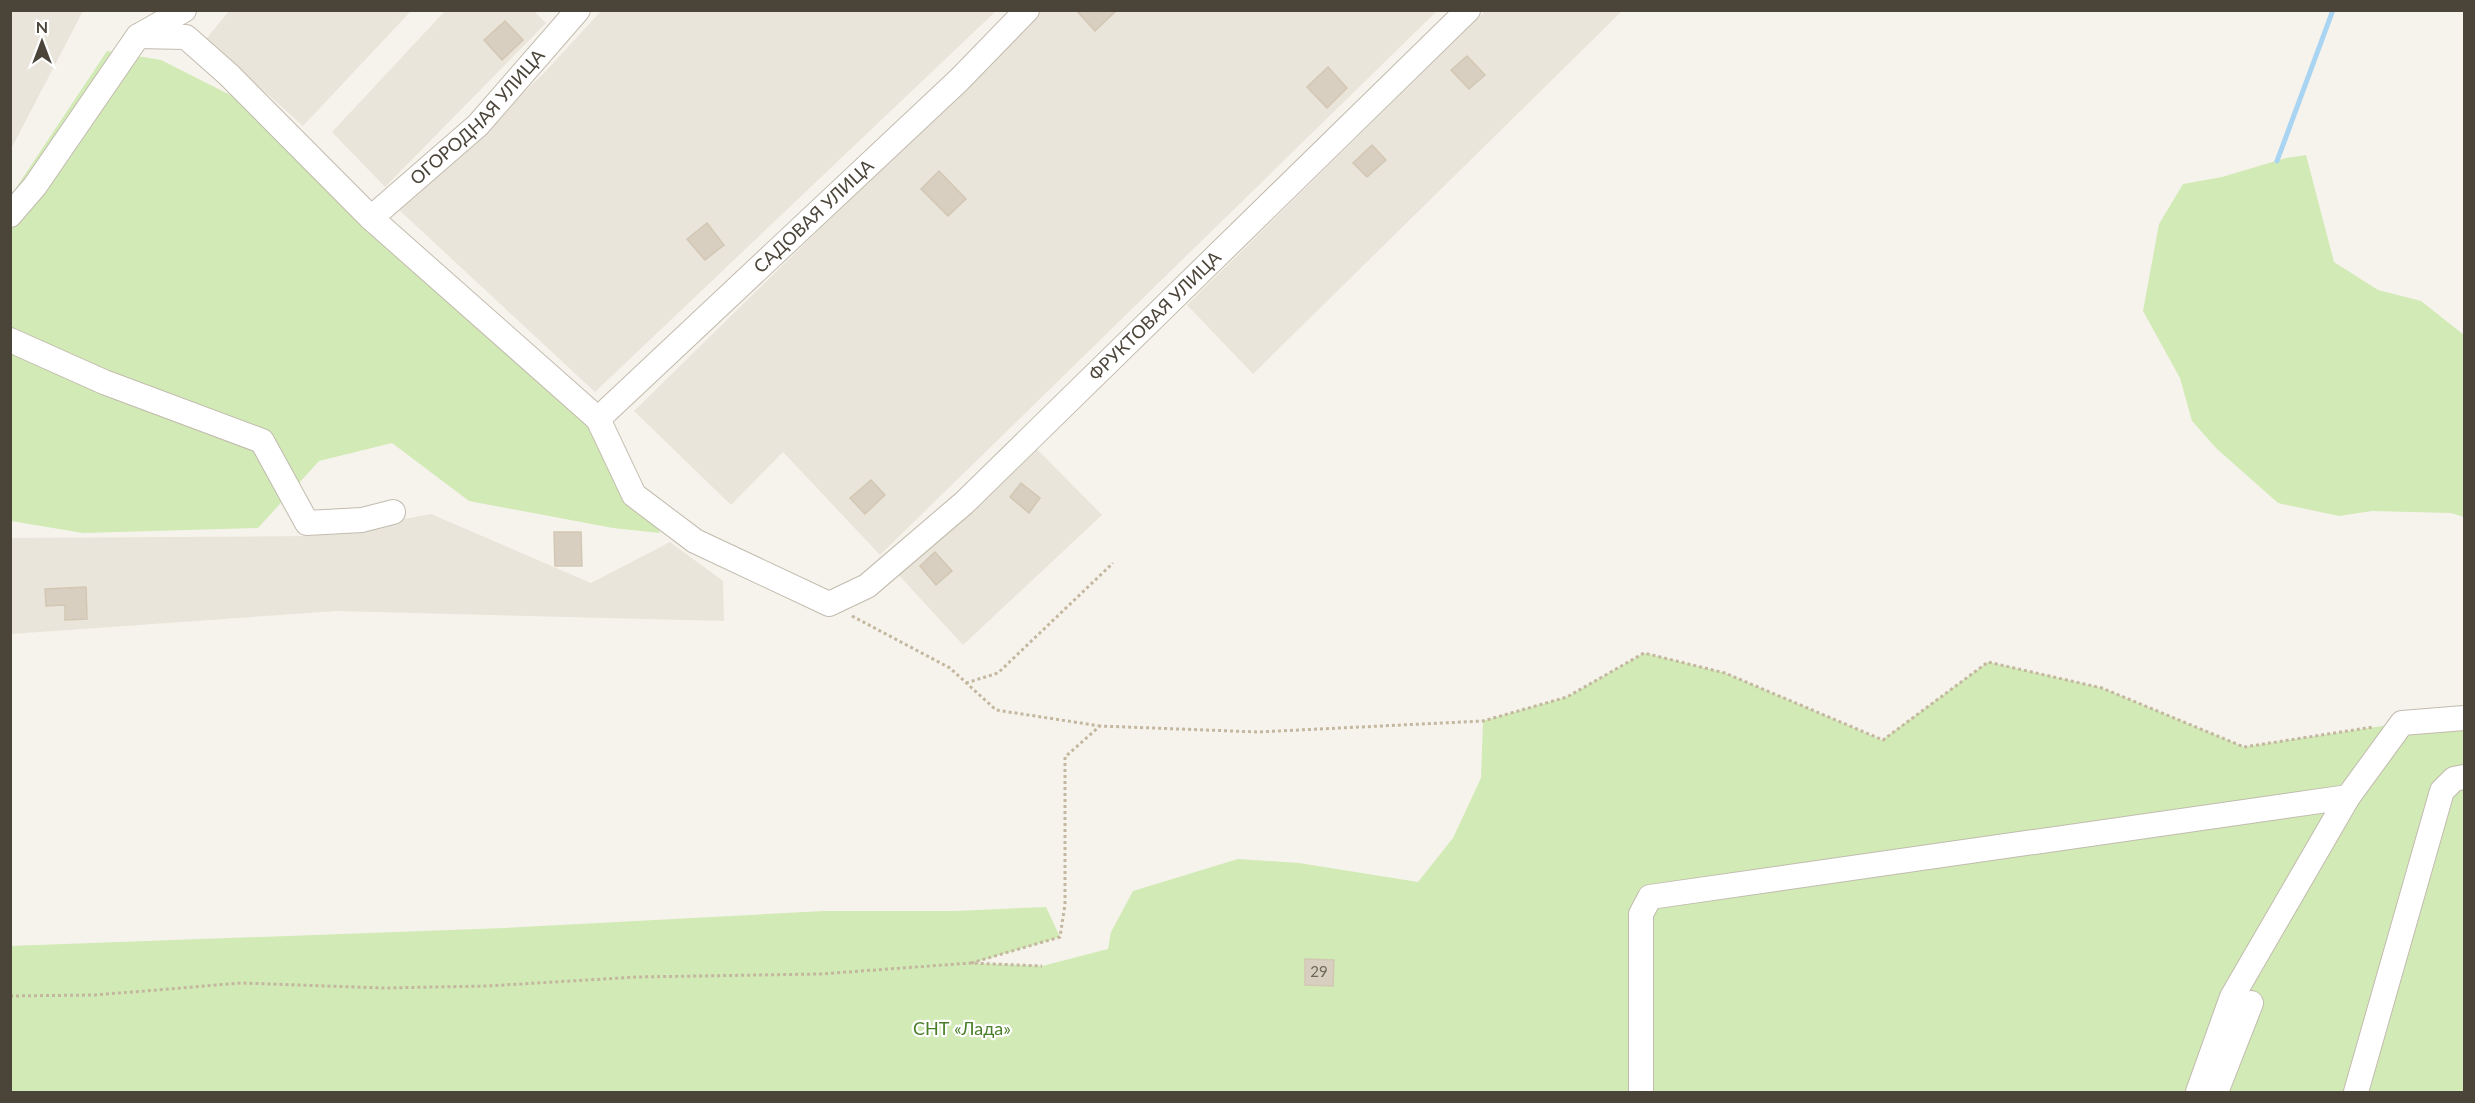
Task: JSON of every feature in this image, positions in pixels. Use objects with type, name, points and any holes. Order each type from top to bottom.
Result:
[{"type":"street","points":[[10,215],[35,186],[138,36],[184,10]]},
{"type":"street","name":"ОГОРОДНАЯ УЛИЦА","points":[[371,218],[478,125],[578,10]]},
{"type":"street","name":"САДОВАЯ УЛИЦА","points":[[598,419],[959,80],[1027,10]]},
{"type":"street","name":"ФРУКТОВАЯ УЛИЦА","points":[[829,604],[867,586],[964,503],[1468,10]]},
{"type":"street","points":[[138,36],[186,37],[229,75],[371,218],[598,419],[634,495],[695,541],[829,604]]},
{"type":"street","points":[[10,340],[104,382],[262,441],[307,523],[362,520],[393,512]]},
{"type":"street","points":[[2198,1092],[2232,997],[2348,797],[2402,723],[2464,718]]},
{"type":"street","points":[[2356,1092],[2442,791],[2454,779],[2464,777]]},
{"type":"street","points":[[1641,1092],[1641,914],[1650,897],[2348,797]]},
{"type":"street","points":[[2216,1092],[2251,1004]]},
{"type":"path","points":[[966,683],[998,673],[1113,563]]},
{"type":"path","points":[[829,604],[950,668],[996,710],[1100,726],[1258,732],[1483,721],[1567,697],[1644,653],[1725,673],[1882,740],[1988,662],[2102,688],[2244,747],[2402,723]]},
{"type":"path","points":[[971,963],[1060,937],[1065,904],[1065,757],[1100,726]]},
{"type":"path","points":[[10,996],[95,994],[241,983],[384,988],[487,986],[637,977],[820,974],[971,963],[1042,966]]},
{"type":"shaded area","points":[[10,11],[83,11],[11,149]]},
{"type":"shaded area","points":[[229,11],[411,11],[303,126],[206,39]]},
{"type":"shaded area","points":[[445,11],[534,11],[546,23],[385,187],[332,132]]},
{"type":"shaded area","points":[[601,11],[996,11],[595,392],[398,209],[544,73]]},
{"type":"shaded area","points":[[1042,11],[1437,11],[880,555],[783,452],[731,505],[634,411]]},
{"type":"shaded area","points":[[1485,11],[1622,11],[1253,374],[1187,305]]},
{"type":"shaded area","points":[[1035,447],[1102,515],[963,645],[896,572]]},
{"type":"shaded area","points":[[431,514],[591,583],[670,542],[723,581],[724,621],[336,611],[11,634],[10,538],[313,536]]},
{"type":"green space","points":[[107,51],[161,60],[268,114],[632,470],[660,533],[613,528],[469,501],[392,443],[319,461],[258,528],[83,533],[11,521],[10,197]]},
{"type":"green space","points":[[2306,155],[2334,262],[2378,290],[2421,301],[2464,335],[2464,517],[2451,513],[2372,511],[2339,516],[2278,503],[2217,449],[2192,421],[2180,378],[2143,311],[2159,224],[2183,184],[2222,177],[2286,158]]},
{"type":"green space","name":"СНТ «Лада»","points":[[1644,653],[1725,673],[1882,740],[1988,662],[2102,688],[2244,747],[2402,723],[2464,718],[2464,1092],[11,1092],[10,946],[505,928],[824,911],[955,911],[1046,907],[1060,937],[973,963],[1042,966],[1108,949],[1111,932],[1133,891],[1238,859],[1299,863],[1418,882],[1453,838],[1481,778],[1483,721],[1567,697]]},
{"type":"building","points":[[1076,10],[1117,10],[1095,31]]},
{"type":"building","points":[[505,21],[523,40],[502,60],[484,40]]},
{"type":"building","points":[[1467,56],[1485,75],[1469,89],[1451,70]]},
{"type":"building","points":[[1328,67],[1347,88],[1327,108],[1307,87]]},
{"type":"building","points":[[1372,145],[1386,160],[1367,177],[1353,163]]},
{"type":"building","points":[[939,171],[966,199],[948,216],[921,189]]},
{"type":"building","points":[[707,223],[724,245],[705,260],[687,239]]},
{"type":"building","points":[[871,480],[885,495],[865,514],[850,498]]},
{"type":"building","points":[[1021,483],[1040,498],[1029,513],[1010,497]]},
{"type":"building","points":[[554,532],[581,532],[582,566],[555,566]]},
{"type":"building","points":[[935,552],[952,571],[936,585],[920,566]]},
{"type":"building","points":[[86,587],[87,619],[65,620],[65,605],[46,606],[45,589]]},
{"type":"building","points":[[1305,959],[1334,960],[1333,986],[1305,985]]},
{"type":"waterway","points":[[2277,161],[2333,10]]}]
